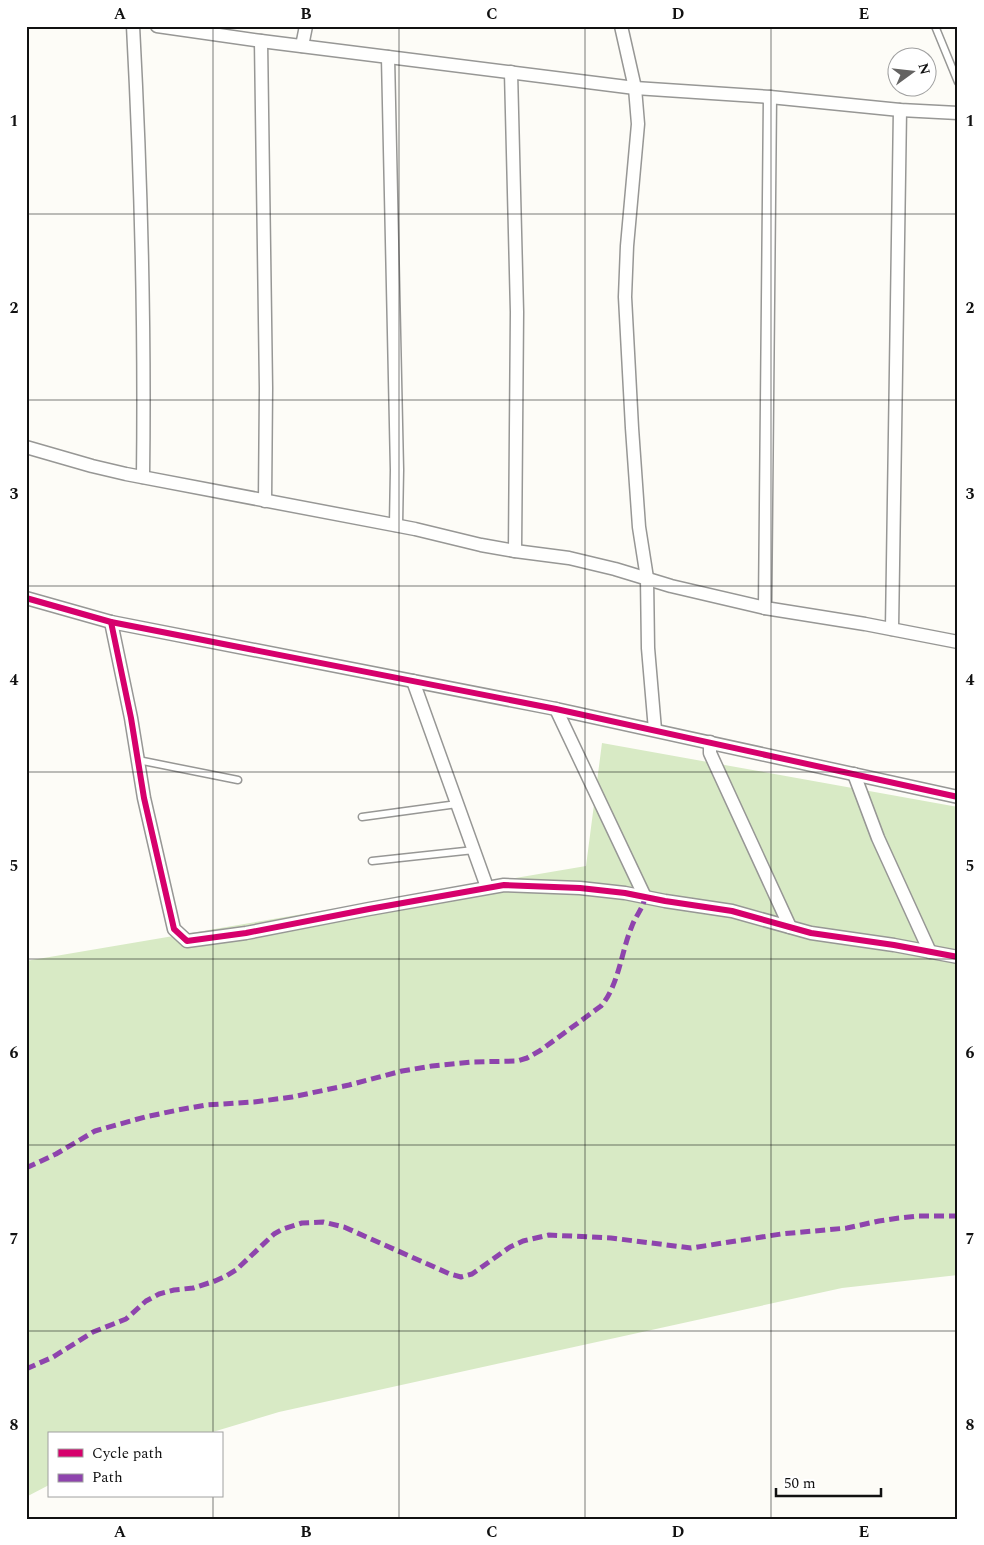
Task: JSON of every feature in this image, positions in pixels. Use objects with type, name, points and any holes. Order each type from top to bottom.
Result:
[{"type":"street","points":[[133,26],[140,156],[143,285],[143,477]]},
{"type":"street","points":[[157,26],[260,41],[635,88],[958,113]]},
{"type":"street","points":[[302,46],[306,26]]},
{"type":"street","points":[[621,26],[635,88],[638,124],[626,246],[625,297],[639,527],[647,578],[648,648],[655,730]]},
{"type":"street","points":[[260,41],[266,361],[265,501]]},
{"type":"street","points":[[388,57],[397,470],[396,525]]},
{"type":"street","points":[[511,72],[517,312],[515,551]]},
{"type":"street","points":[[765,608],[770,97]]},
{"type":"street","points":[[892,629],[900,110]]},
{"type":"street","points":[[26,447],[92,466],[143,477],[396,525],[515,551],[570,558],[615,568],[670,586],[765,608],[958,642]]},
{"type":"street","points":[[26,598],[111,622],[556,709],[958,797]]},
{"type":"street","points":[[111,622],[131,718],[144,798],[174,929],[188,941],[246,933],[504,885],[580,888],[625,893],[732,911],[812,933],[958,957]]},
{"type":"street","points":[[413,681],[487,887]]},
{"type":"street","points":[[556,709],[645,897]]},
{"type":"street","points":[[710,742],[710,753],[790,927]]},
{"type":"street","points":[[854,774],[878,838],[930,952]]},
{"type":"lane","points":[[935,26],[958,82]]},
{"type":"lane","points":[[138,760],[238,780]]},
{"type":"lane","points":[[362,817],[457,804]]},
{"type":"lane","points":[[372,861],[474,850]]},
{"type":"green space","points":[[602,743],[958,807],[958,1275],[842,1288],[279,1412],[213,1432],[48,1432],[48,1486],[26,1497],[26,961],[586,866]]},
{"type":"marked path","points":[[26,1168],[56,1154],[95,1131],[145,1117],[206,1105],[292,1097],[402,1071],[432,1066],[471,1062],[517,1061],[527,1058],[541,1050],[601,1006],[607,998],[619,968],[628,936],[645,897]]},
{"type":"marked path","points":[[26,1369],[53,1357],[93,1332],[126,1319],[146,1301],[159,1294],[193,1288],[226,1276],[236,1270],[274,1234],[302,1223],[323,1222],[344,1227],[450,1274],[461,1277],[472,1274],[510,1247],[523,1241],[549,1235],[611,1238],[691,1248],[781,1234],[847,1228],[899,1218],[958,1216]]},
{"type":"cycle path","points":[[26,598],[111,622],[556,709],[958,797]]},
{"type":"cycle path","points":[[111,622],[131,718],[144,798],[174,929],[187,941],[246,933],[504,885],[580,888],[625,893],[732,911],[811,933],[894,945],[958,957]]}]
